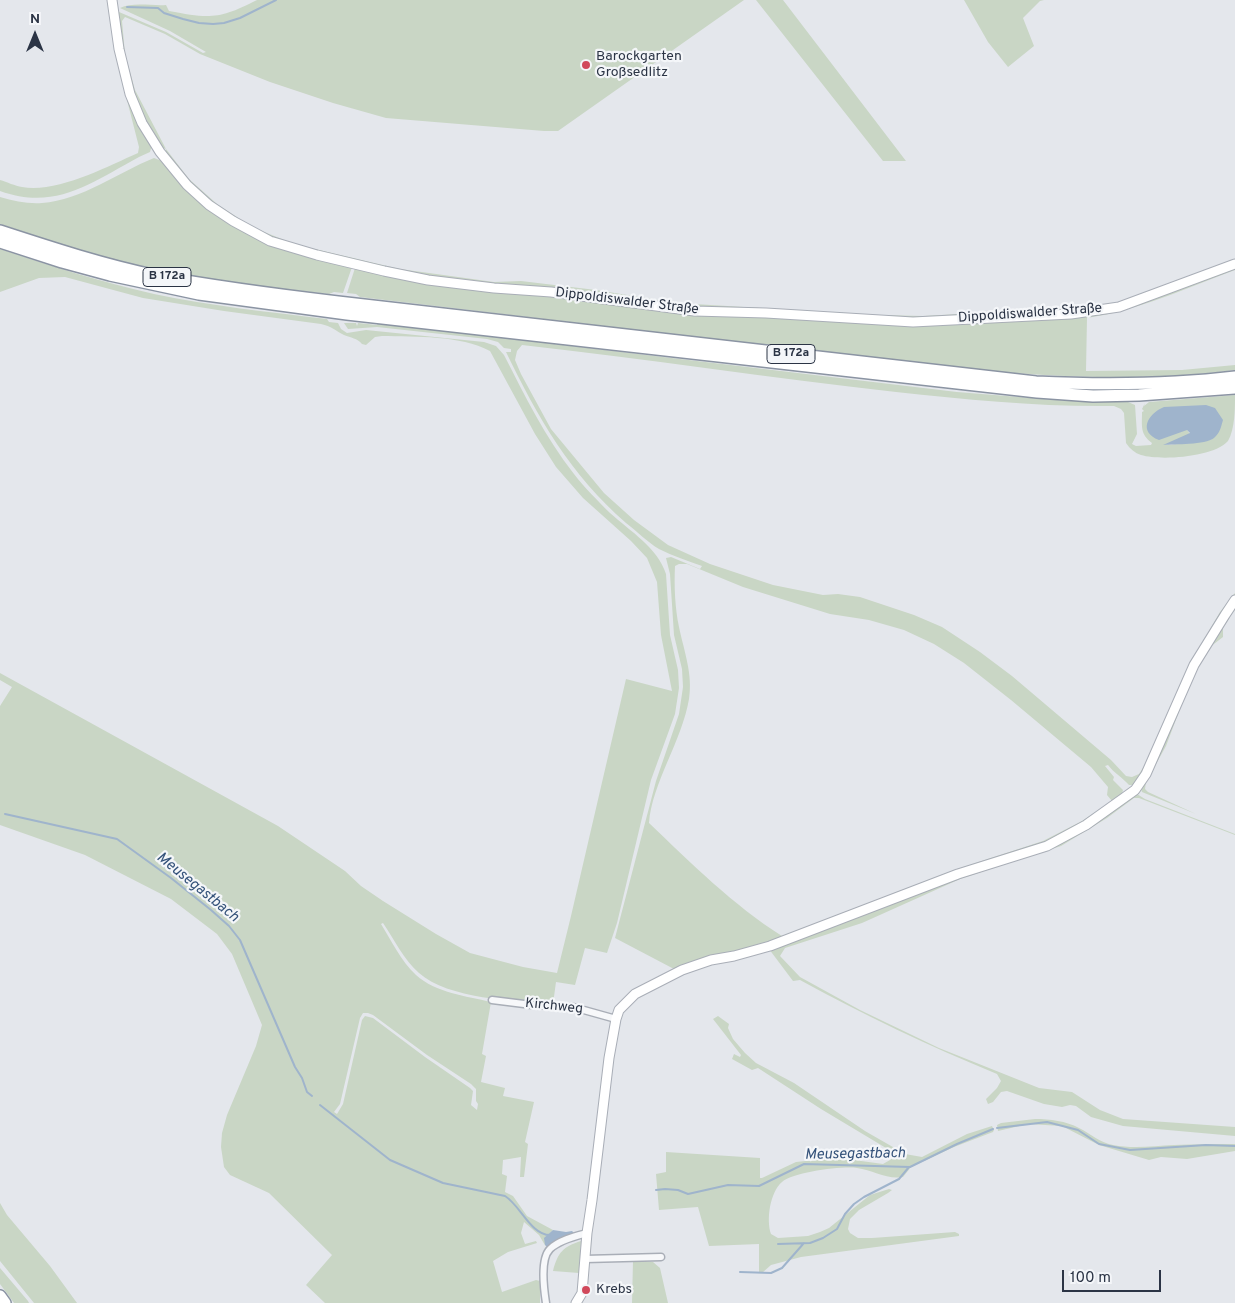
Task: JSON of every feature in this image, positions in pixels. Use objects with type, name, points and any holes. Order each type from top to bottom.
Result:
[{"type":"highway","name":"B 172a","points":[[0,231],[70,254],[156,275],[343,308],[1036,392],[1093,396],[1139,395],[1235,388]]},
{"type":"highway","name":"B 172a","points":[[0,242],[110,276],[190,292],[1036,382],[1094,384],[1205,381],[1235,377]]},
{"type":"highway","points":[[0,1296],[5,1303]]},
{"type":"street","name":"Dippoldiswalder Straße","points":[[112,0],[118,49],[130,94],[142,123],[169,164],[187,185],[209,204],[250,232],[270,241],[317,255],[396,274],[494,288],[551,292],[694,311],[766,313],[913,322],[1071,314],[1118,307],[1235,264]]},
{"type":"street","points":[[576,1303],[582,1293],[587,1233],[609,1058],[619,1010],[635,994],[677,972],[711,960],[770,946],[958,874],[1047,846],[1086,825],[1135,790],[1146,774],[1194,665],[1224,614],[1235,600]]},
{"type":"street","name":"Kirchweg","points":[[492,1000],[532,1005],[573,1007],[616,1019]]},
{"type":"street","points":[[546,1303],[544,1262],[549,1249],[558,1243],[587,1233]]},
{"type":"street","points":[[585,1259],[661,1257]]},
{"type":"green space","points":[[107,0],[109,0],[115,42],[152,145],[150,152],[89,184],[56,196],[39,198],[0,191],[0,180],[22,187],[51,186],[81,178],[138,153],[139,147],[116,57]]},
{"type":"green space","points":[[257,0],[744,0],[558,131],[386,118],[270,82],[200,54],[165,34],[125,17],[122,21],[125,54],[135,90],[166,149],[159,146],[141,112],[127,73],[117,13],[119,12],[166,32],[203,53],[206,52],[170,31],[120,8],[125,6],[166,5],[169,11],[214,16],[233,11]]},
{"type":"green space","points":[[756,0],[783,0],[906,161],[883,161]]},
{"type":"green space","points":[[964,0],[1044,0],[1040,1],[1023,18],[1034,46],[1008,67],[988,42]]},
{"type":"green space","points":[[166,149],[189,179],[217,204],[252,227],[294,244],[400,269],[494,282],[521,281],[596,290],[677,303],[923,316],[1069,308],[1070,311],[924,318],[698,308],[430,277],[294,246],[251,229],[201,194],[166,156]]},
{"type":"green space","points":[[154,158],[162,161],[230,223],[352,267],[343,293],[334,292],[329,294],[212,280],[151,269],[107,258],[0,224],[0,197],[32,203],[57,201],[99,185]]},
{"type":"green space","points":[[0,249],[76,273],[154,294],[218,305],[327,319],[329,322],[338,323],[341,329],[347,333],[366,330],[484,342],[496,346],[504,355],[545,431],[574,474],[610,513],[650,548],[662,565],[666,574],[670,635],[678,670],[679,688],[675,714],[651,780],[617,923],[607,953],[585,948],[575,985],[556,982],[553,1004],[502,1000],[464,993],[432,982],[414,968],[383,923],[381,924],[406,963],[424,981],[442,990],[491,1002],[482,1054],[486,1056],[481,1082],[505,1088],[503,1096],[534,1102],[525,1142],[528,1144],[524,1177],[520,1177],[521,1157],[503,1160],[502,1174],[507,1176],[505,1192],[513,1196],[527,1216],[553,1230],[547,1236],[546,1247],[539,1235],[524,1222],[521,1233],[525,1244],[536,1241],[537,1243],[508,1252],[493,1261],[502,1292],[536,1280],[540,1281],[540,1303],[325,1303],[306,1285],[332,1255],[269,1193],[230,1175],[224,1167],[221,1147],[222,1133],[227,1115],[256,1046],[262,1025],[232,954],[217,934],[171,899],[85,855],[0,825],[0,706],[12,687],[0,680],[0,673],[278,826],[345,871],[361,886],[383,901],[470,953],[523,967],[557,973],[626,679],[672,691],[661,635],[657,582],[647,558],[583,498],[556,467],[535,434],[490,351],[478,346],[452,339],[382,336],[375,337],[366,345],[331,327],[321,324],[143,298],[65,277],[39,278],[0,292]],"holes":[[[363,1013],[368,1013],[471,1084],[476,1089],[477,1110],[471,1105],[473,1091],[470,1088],[373,1018],[365,1016],[362,1020],[343,1104],[337,1114],[334,1112],[340,1104],[360,1018]]]},
{"type":"green space","points":[[355,268],[430,283],[869,323],[1082,315],[1235,268],[1235,270],[1144,304],[1126,310],[1087,318],[1086,371],[1182,370],[1235,365],[1235,370],[1129,377],[1076,376],[1023,374],[918,364],[360,297],[356,294],[347,293]]},
{"type":"green space","points":[[344,323],[356,323],[357,326],[358,323],[377,325],[378,323],[957,392],[1056,400],[1128,402],[1135,405],[1137,434],[1132,444],[1136,446],[1151,445],[1152,443],[1142,430],[1142,412],[1144,411],[1142,409],[1145,403],[1144,406],[1149,402],[1235,395],[1235,413],[1228,441],[1211,451],[1200,454],[1161,458],[1141,455],[1129,447],[1126,443],[1124,413],[1121,409],[1114,406],[1032,404],[951,398],[849,387],[522,345],[517,351],[515,360],[521,374],[551,429],[604,493],[634,520],[668,545],[710,564],[773,585],[823,595],[838,594],[860,597],[914,615],[942,627],[1012,676],[1111,760],[1126,776],[1132,777],[1139,774],[1150,757],[1189,665],[1220,612],[1235,593],[1235,596],[1223,612],[1152,757],[1134,785],[1129,785],[1108,765],[1105,766],[1114,777],[1113,780],[1123,790],[1122,794],[1102,812],[1046,843],[767,945],[674,969],[615,938],[656,781],[679,714],[683,687],[682,669],[674,635],[670,574],[666,558],[671,557],[700,569],[702,566],[659,549],[626,523],[588,485],[557,444],[530,400],[506,352],[511,352],[511,349],[504,348],[498,342],[487,339],[377,327],[348,329]],"holes":[[[1187,430],[1212,439],[1165,445],[1190,434]],[[687,564],[743,587],[830,614],[869,620],[904,630],[934,644],[964,663],[1091,767],[1108,787],[1107,795],[1112,801],[1082,821],[1043,841],[954,870],[782,936],[729,897],[649,823],[651,808],[680,730],[689,699],[689,672],[675,597],[675,566]]]},
{"type":"green space","points":[[1235,605],[1235,609],[1223,628],[1223,637],[1210,647],[1198,668],[1186,693],[1166,746],[1146,782],[1145,789],[1148,792],[1196,814],[1142,792],[1141,789],[1157,761],[1196,666]]},
{"type":"green space","points":[[1137,794],[1145,799],[1235,835],[1139,798],[1134,798],[1107,818],[1061,846],[960,879],[862,923],[785,948],[780,956],[800,977],[860,1010],[939,1048],[1039,1088],[1072,1092],[1100,1110],[1123,1119],[1235,1127],[1235,1136],[1123,1126],[1091,1117],[1076,1106],[1062,1107],[1044,1104],[1007,1091],[1001,1092],[993,1102],[988,1104],[986,1099],[1001,1081],[997,1074],[897,1030],[800,980],[793,981],[769,949],[957,877],[1047,849]]},
{"type":"green space","points":[[718,1016],[729,1024],[728,1028],[733,1039],[756,1063],[794,1083],[865,1131],[905,1154],[922,1157],[967,1134],[992,1126],[994,1130],[911,1167],[903,1177],[891,1177],[863,1169],[850,1168],[818,1170],[788,1178],[778,1187],[772,1199],[769,1214],[771,1234],[778,1238],[808,1236],[820,1232],[829,1228],[870,1195],[889,1189],[892,1190],[859,1210],[850,1219],[848,1229],[850,1233],[858,1238],[955,1232],[959,1236],[801,1257],[771,1265],[762,1273],[759,1273],[759,1244],[709,1246],[698,1207],[659,1210],[656,1174],[666,1172],[666,1152],[760,1158],[760,1178],[796,1162],[824,1159],[854,1160],[883,1164],[896,1154],[758,1068],[752,1070],[732,1059],[734,1054],[740,1057],[741,1055],[713,1019]]},
{"type":"green space","points":[[1035,1119],[1069,1124],[1103,1142],[1113,1145],[1136,1147],[1235,1144],[1235,1151],[1187,1159],[1161,1157],[1149,1160],[1099,1145],[1062,1126],[1028,1124],[998,1131],[997,1125],[1001,1123]]},
{"type":"green space","points":[[0,1203],[7,1215],[50,1266],[77,1303],[34,1303],[0,1261]]},
{"type":"green space","points":[[581,1241],[579,1273],[553,1271],[562,1251]]},
{"type":"green space","points":[[633,1261],[653,1262],[660,1268],[668,1303],[632,1303]]},
{"type":"green space","points":[[0,1268],[29,1303],[14,1303],[0,1284]]},
{"type":"water","points":[[1206,405],[1215,408],[1223,420],[1218,434],[1210,440],[1197,443],[1163,445],[1190,433],[1187,430],[1159,440],[1152,437],[1147,428],[1149,418],[1164,407]]},
{"type":"water","points":[[553,1230],[572,1231],[574,1233],[547,1247],[544,1238]]},
{"type":"waterway","points":[[127,7],[158,8],[164,13],[183,19],[213,24],[240,18],[276,0]]},
{"type":"waterway","name":"Meusegastbach","points":[[5,814],[117,839],[171,878],[229,926],[240,940],[295,1067],[302,1078],[307,1092],[312,1096]]},
{"type":"waterway","name":"Meusegastbach","points":[[320,1105],[390,1160],[443,1183],[505,1196],[531,1225],[543,1234],[550,1235]]},
{"type":"waterway","name":"Meusegastbach","points":[[997,1128],[1047,1122],[1078,1130],[1099,1144],[1130,1150],[1206,1145],[1235,1146]]},
{"type":"waterway","name":"Meusegastbach","points":[[656,1190],[678,1190],[688,1194],[728,1185],[759,1186],[804,1164],[910,1167],[993,1129]]},
{"type":"waterway","points":[[778,1244],[810,1243],[823,1238],[837,1229],[845,1214],[854,1204],[899,1179],[909,1167]]},
{"type":"waterway","points":[[740,1272],[771,1273],[782,1268],[804,1243]]},
{"type":"place","name":"Barockgarten Großsedlitz","points":[[586,65]]},
{"type":"place","name":"Krebs","points":[[586,1290]]}]
